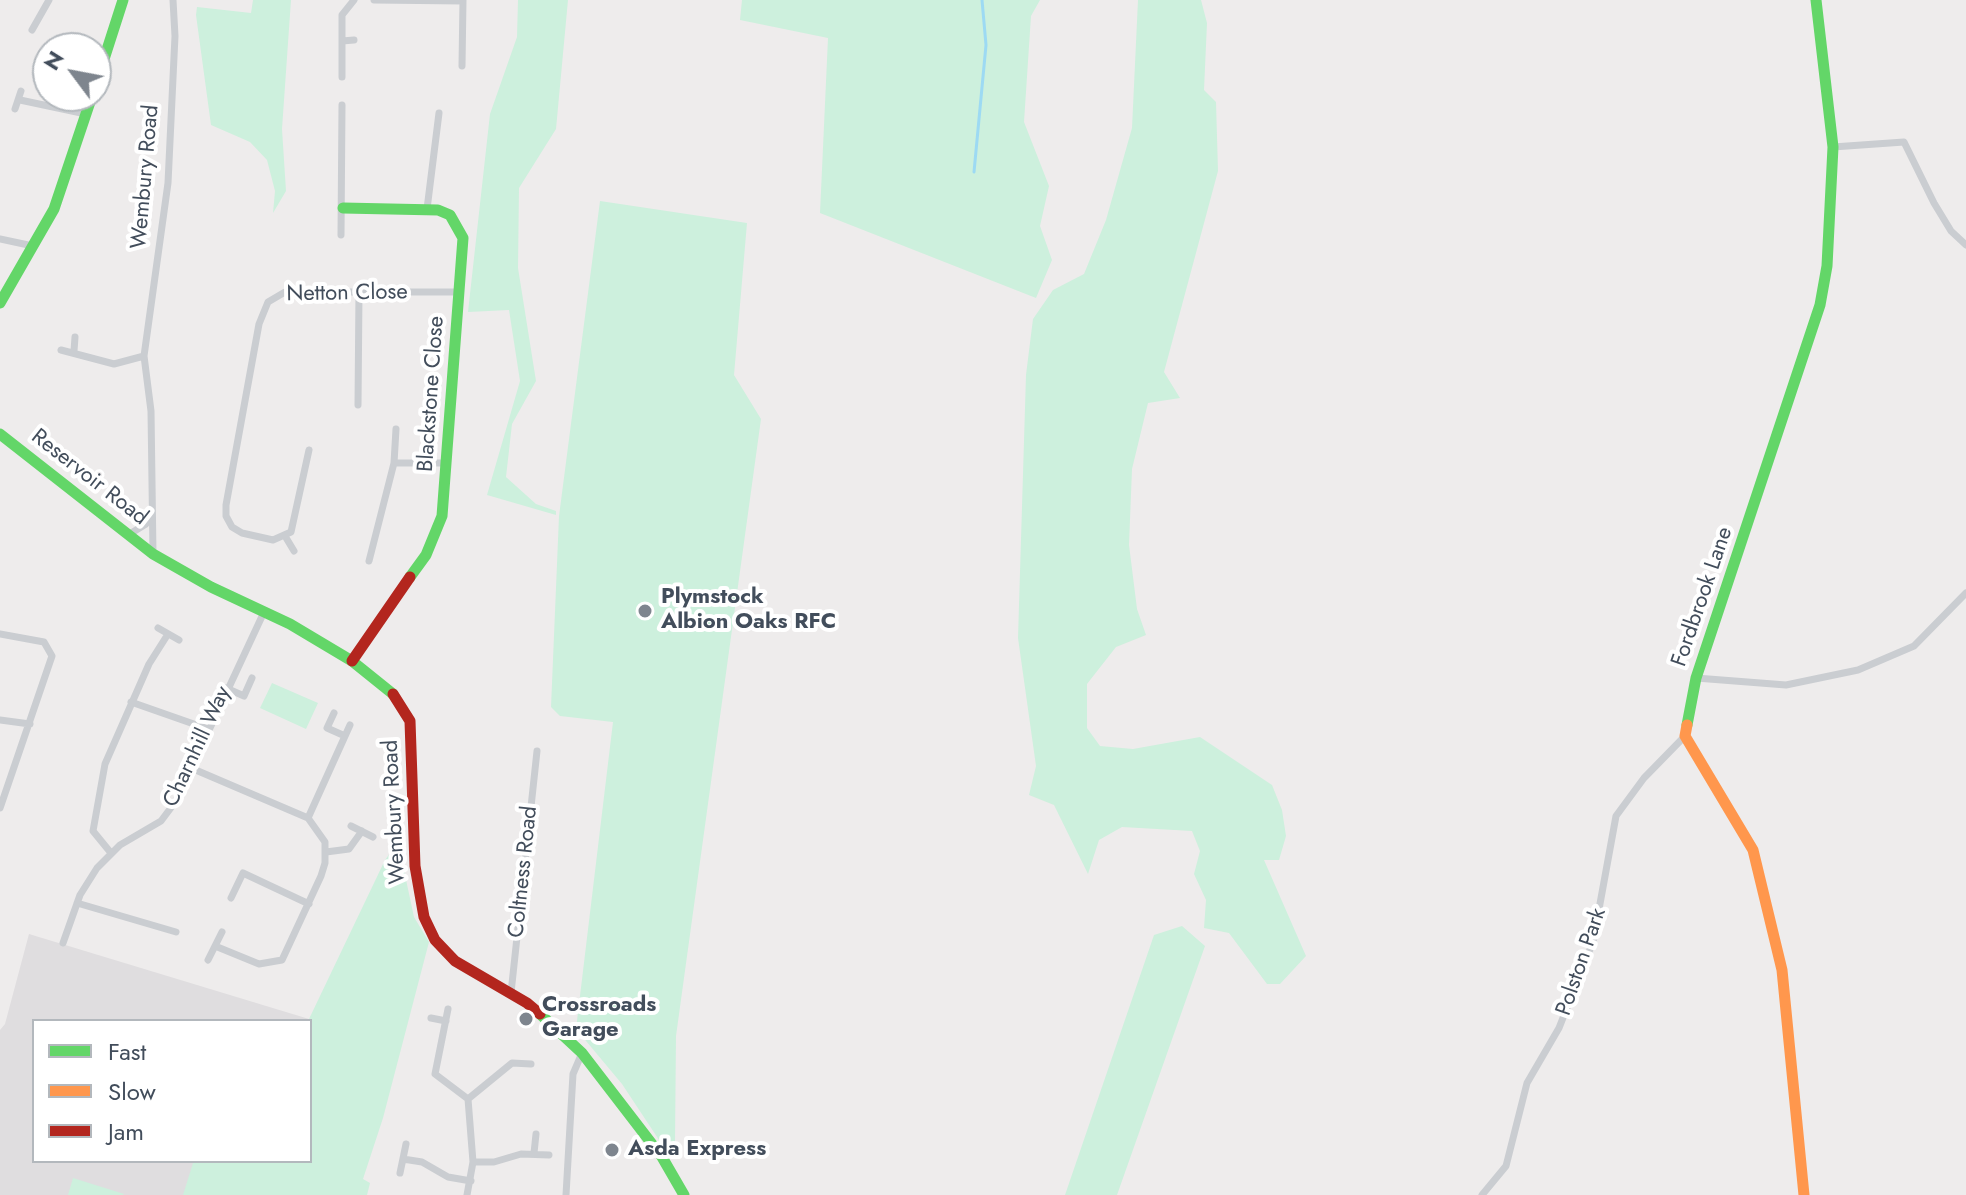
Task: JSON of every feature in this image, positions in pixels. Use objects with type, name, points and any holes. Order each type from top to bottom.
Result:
[{"type":"street","points":[[32,30],[49,0]]},
{"type":"street","points":[[112,34],[123,0]]},
{"type":"street","name":"Wembury Road","points":[[173,0],[175,36],[168,183],[144,356],[151,411],[153,554],[352,661],[391,691],[410,721],[415,866],[428,927],[442,950],[455,961],[511,993],[582,1053],[662,1157],[684,1195]]},
{"type":"street","points":[[342,77],[342,15],[354,0]]},
{"type":"street","points":[[374,0],[463,1],[458,41],[462,66]]},
{"type":"street","name":"Fordbrook Lane","points":[[1685,736],[1696,678],[1820,305],[1833,206],[1833,147],[1816,0]]},
{"type":"street","points":[[342,41],[354,40]]},
{"type":"street","points":[[0,303],[36,246],[65,180],[86,114],[21,95],[15,109]]},
{"type":"street","points":[[341,235],[342,105]]},
{"type":"street","points":[[427,209],[439,113]]},
{"type":"street","points":[[426,126],[438,125]]},
{"type":"street","points":[[331,135],[343,134]]},
{"type":"street","points":[[1833,147],[1904,142],[1934,203],[1951,231],[1966,245]]},
{"type":"street","name":"Blackstone Close","points":[[343,208],[427,209],[450,215],[459,225],[463,238],[447,463],[437,534],[411,580],[352,661]]},
{"type":"street","points":[[0,239],[36,246]]},
{"type":"street","name":"Netton Close","points":[[285,536],[273,540],[242,533],[226,516],[263,312],[275,296],[285,292],[459,292]]},
{"type":"street","points":[[358,405],[359,292]]},
{"type":"street","points":[[74,351],[75,337]]},
{"type":"street","points":[[61,350],[114,364],[144,356]]},
{"type":"street","points":[[249,378],[260,381]]},
{"type":"street","points":[[347,390],[358,389]]},
{"type":"street","points":[[369,561],[394,463],[396,429]]},
{"type":"street","name":"Reservoir Road","points":[[0,434],[153,554]]},
{"type":"street","points":[[294,551],[285,536],[297,520],[309,450]]},
{"type":"street","points":[[297,463],[307,464]]},
{"type":"street","points":[[394,463],[447,463]]},
{"type":"street","points":[[128,535],[146,524],[151,509]]},
{"type":"street","points":[[379,522],[390,525]]},
{"type":"street","points":[[1696,678],[1786,685],[1858,670],[1914,646],[1966,593]]},
{"type":"street","name":"Charnhill Way","points":[[63,943],[87,879],[111,853],[161,821],[191,768],[264,612]]},
{"type":"street","points":[[158,628],[179,640]]},
{"type":"street","points":[[0,634],[35,639],[50,648],[50,667],[0,806]]},
{"type":"street","points":[[111,853],[97,839],[95,817],[105,764],[131,702],[168,634]]},
{"type":"street","points":[[226,688],[244,696],[252,678]]},
{"type":"street","points":[[131,702],[208,729]]},
{"type":"street","points":[[334,713],[327,728],[345,736]]},
{"type":"street","points":[[0,720],[30,724]]},
{"type":"street","points":[[308,818],[350,725]]},
{"type":"street","points":[[1685,736],[1753,850],[1782,970],[1804,1195]]},
{"type":"street","name":"Polston Park","points":[[1482,1195],[1506,1166],[1527,1083],[1559,1028],[1593,942],[1616,816],[1644,778],[1685,736]]},
{"type":"street","name":"Coltness Road","points":[[511,993],[537,751]]},
{"type":"street","points":[[191,768],[308,818],[319,831],[326,852],[325,863],[309,904],[282,960],[259,964],[215,946]]},
{"type":"street","points":[[351,826],[373,837]]},
{"type":"street","points":[[326,852],[349,849],[362,831]]},
{"type":"street","points":[[231,898],[247,864]]},
{"type":"street","points":[[243,873],[309,904]]},
{"type":"street","points":[[77,903],[176,932]]},
{"type":"street","points":[[154,925],[157,915]]},
{"type":"street","points":[[208,960],[222,932]]},
{"type":"street","points":[[448,1009],[435,1074],[468,1099]]},
{"type":"street","points":[[431,1018],[446,1021]]},
{"type":"street","points":[[515,1051],[516,1062]]},
{"type":"street","points":[[566,1195],[573,1074],[582,1053]]},
{"type":"street","points":[[467,1195],[473,1162],[467,1121],[468,1099],[516,1062],[531,1064]]},
{"type":"street","points":[[534,1153],[536,1134]]},
{"type":"street","points":[[400,1173],[406,1144]]},
{"type":"street","points":[[473,1162],[494,1162],[534,1153],[549,1155]]},
{"type":"street","points":[[403,1159],[422,1162],[448,1177],[471,1181]]},
{"type":"shaded area","points":[[29,934],[309,1019],[32,1019],[32,1163],[283,1163],[274,1195],[0,1195],[0,1030],[5,1024]]},
{"type":"green space","points":[[253,0],[291,0],[282,129],[286,191],[273,213],[275,191],[267,160],[250,142],[211,125],[196,15],[197,7],[251,13]]},
{"type":"green space","points":[[518,0],[568,0],[556,129],[519,188],[518,268],[536,381],[512,424],[506,477],[536,504],[556,511],[556,515],[487,495],[520,381],[509,310],[468,312],[490,114],[517,37]]},
{"type":"green space","points":[[742,0],[1040,0],[1031,16],[1024,122],[1049,186],[1040,226],[1052,260],[1036,298],[820,213],[828,38],[740,20]]},
{"type":"green space","points":[[1138,0],[1201,0],[1207,23],[1204,90],[1216,102],[1218,171],[1164,372],[1180,398],[1148,403],[1132,469],[1129,545],[1137,609],[1146,635],[1116,647],[1087,684],[1087,728],[1100,746],[1133,749],[1200,737],[1272,785],[1282,810],[1286,836],[1279,860],[1264,860],[1306,956],[1280,984],[1267,984],[1229,933],[1204,928],[1206,900],[1194,874],[1200,851],[1192,831],[1122,827],[1099,840],[1088,874],[1054,805],[1029,795],[1036,766],[1018,638],[1026,375],[1033,319],[1053,290],[1084,274],[1106,220],[1132,128]]},
{"type":"green space","name":"Plymstock Albion Oaks RFC","points":[[600,201],[747,223],[734,375],[761,419],[676,1036],[675,1141],[665,1149],[622,1084],[576,1029],[613,722],[560,716],[551,707],[559,516]]},
{"type":"green space","points":[[272,683],[318,703],[306,729],[260,708]]},
{"type":"green space","points":[[402,837],[405,875],[414,917],[429,942],[383,1118],[363,1179],[370,1183],[367,1195],[183,1195],[193,1163],[312,1163],[312,1019],[309,1019],[385,860]]},
{"type":"green space","points":[[1182,926],[1205,946],[1117,1195],[1065,1195],[1154,935]]},
{"type":"green space","points":[[73,1178],[124,1194],[68,1195]]},
{"type":"waterway","points":[[974,172],[986,45],[982,0]]},
{"type":"traffic: fast","points":[[112,34],[123,0]]},
{"type":"traffic: fast","points":[[1687,725],[1696,678],[1820,305],[1827,266],[1833,147],[1816,0]]},
{"type":"traffic: fast","points":[[0,303],[54,209],[87,112]]},
{"type":"traffic: fast","points":[[343,208],[438,210],[450,215],[463,238],[442,516],[426,555],[410,577]]},
{"type":"traffic: fast","points":[[0,434],[153,554],[211,587],[290,624],[352,661],[393,694]]},
{"type":"traffic: fast","points":[[540,1014],[582,1053],[662,1157],[684,1195]]},
{"type":"traffic: slow","points":[[1687,725],[1685,736],[1753,850],[1782,970],[1804,1195]]},
{"type":"traffic: jam","points":[[352,661],[410,577]]},
{"type":"traffic: jam","points":[[393,694],[410,721],[415,866],[424,917],[435,940],[455,961],[527,1003],[540,1014]]},
{"type":"place","name":"Plymstock Albion Oaks RFC","points":[[645,611]]},
{"type":"place","name":"Crossroads Garage","points":[[526,1019]]},
{"type":"place","name":"Asda Express","points":[[612,1150]]}]
